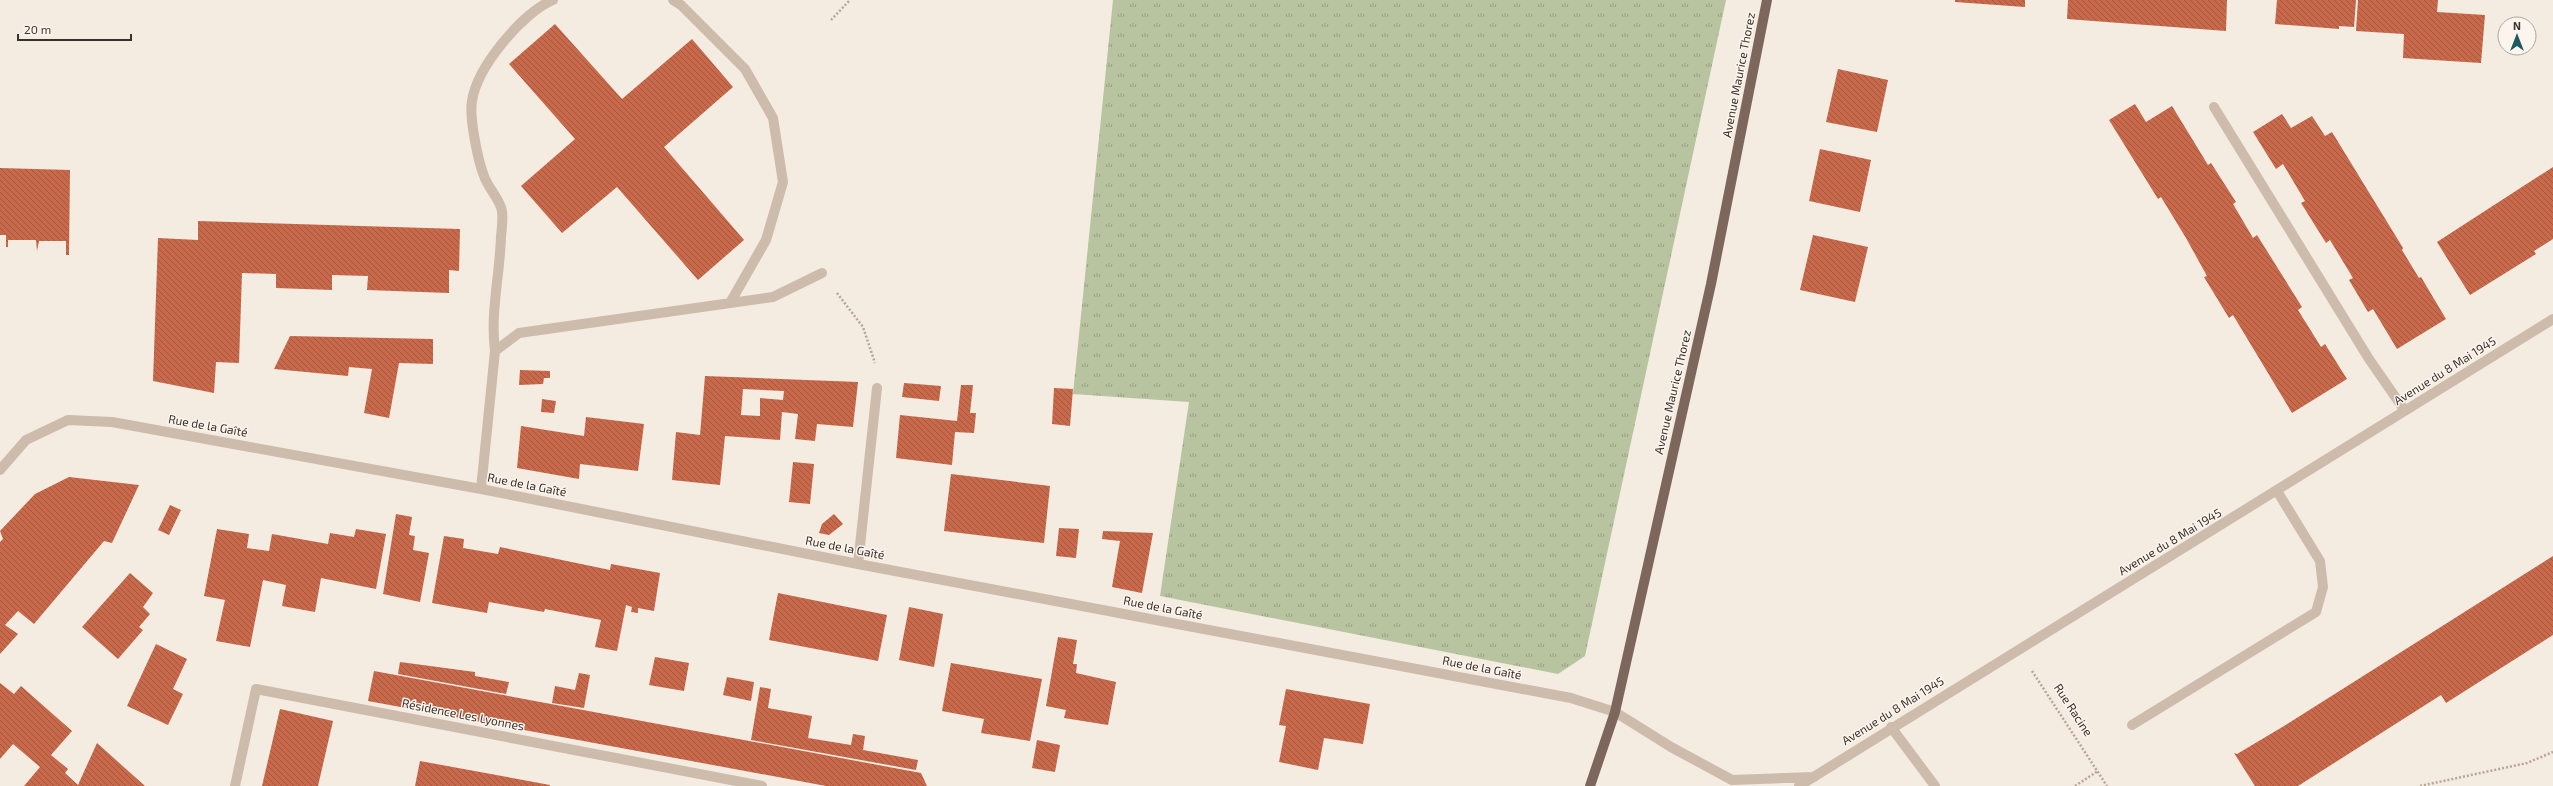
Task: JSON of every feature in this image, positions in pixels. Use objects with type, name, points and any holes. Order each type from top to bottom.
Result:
[{"type":"main road","name":"Avenue Maurice Thorez","points":[[1590,786],[1615,712],[1711,284],[1767,0]]},
{"type":"street","points":[[481,489],[495,351],[492,326],[501,259],[502,211],[484,176],[475,141],[472,102],[487,64],[508,35],[543,4],[553,0]]},
{"type":"street","points":[[673,0],[681,5],[745,70],[774,118],[783,182],[766,240],[730,303]]},
{"type":"street","points":[[2214,107],[2368,359],[2405,411]]},
{"type":"street","points":[[495,351],[519,333],[773,297],[822,273]]},
{"type":"street","name":"Avenue du 8 Mai 1945","points":[[1800,786],[1891,727],[2277,491],[2553,318]]},
{"type":"street","points":[[858,564],[877,388]]},
{"type":"street","name":"Rue de la Gaîté","points":[[0,470],[26,440],[68,420],[112,422],[481,489],[858,564],[1571,698],[1615,712],[1672,747],[1732,780],[1814,777]]},
{"type":"street","points":[[2132,724],[2316,612],[2323,587],[2320,561],[2277,491]]},
{"type":"street","name":"Résidence Les Lyonnes","points":[[235,786],[256,689],[762,786]]},
{"type":"street","points":[[1891,727],[1935,786]]},
{"type":"path","points":[[831,20],[850,0]]},
{"type":"path","points":[[822,273],[863,327],[875,359],[877,388]]},
{"type":"path","name":"Rue Racine","points":[[2018,649],[2107,786]]},
{"type":"path","points":[[2420,786],[2527,763],[2553,752]]},
{"type":"path","points":[[2075,786],[2098,771]]},
{"type":"green space","points":[[1113,0],[1726,0],[1585,656],[1558,674],[1160,596],[1189,402],[1073,394]]},
{"type":"building","points":[[1955,0],[2025,0],[2025,7],[1955,2]]},
{"type":"building","points":[[2068,0],[2227,0],[2226,31],[2067,19]]},
{"type":"building","points":[[2277,0],[2356,0],[2354,27],[2339,26],[2339,29],[2275,24]]},
{"type":"building","points":[[2358,0],[2438,0],[2437,12],[2485,15],[2481,63],[2403,58],[2404,34],[2356,31]]},
{"type":"building","points":[[555,24],[622,99],[692,39],[733,87],[664,147],[744,240],[698,280],[617,187],[562,233],[521,186],[575,139],[509,64]]},
{"type":"building","points":[[1838,69],[1888,80],[1877,132],[1826,122]]},
{"type":"building","points":[[2135,104],[2146,122],[2172,106],[2208,165],[2211,163],[2236,202],[2233,204],[2253,238],[2257,235],[2302,307],[2298,310],[2321,347],[2325,344],[2347,379],[2292,413],[2233,315],[2229,318],[2204,277],[2207,276],[2161,197],[2158,199],[2109,120]]},
{"type":"building","points":[[2282,114],[2291,128],[2312,116],[2325,136],[2332,132],[2403,248],[2402,250],[2419,278],[2421,277],[2446,319],[2397,349],[2373,309],[2368,312],[2349,280],[2353,278],[2330,240],[2326,243],[2301,203],[2305,201],[2283,164],[2276,169],[2253,132]]},
{"type":"building","points":[[1820,149],[1871,160],[1860,212],[1809,201]]},
{"type":"building","points":[[2553,167],[2553,239],[2534,251],[2536,254],[2470,295],[2437,242]]},
{"type":"building","points":[[0,168],[70,170],[69,255],[66,255],[66,241],[39,241],[37,251],[36,240],[8,240],[8,247],[6,247],[6,235],[0,235]]},
{"type":"building","points":[[198,221],[460,229],[459,271],[449,270],[449,293],[367,290],[368,276],[332,275],[332,290],[276,288],[276,274],[242,273],[239,363],[216,362],[214,393],[153,381],[158,238],[198,240]]},
{"type":"building","points":[[1813,235],[1868,247],[1855,302],[1800,290]]},
{"type":"building","points":[[290,336],[433,339],[433,364],[399,363],[389,418],[364,413],[372,369],[349,367],[348,376],[274,369]]},
{"type":"building","points":[[520,370],[550,371],[550,378],[544,378],[543,384],[519,385]]},
{"type":"building","points":[[705,376],[858,382],[853,427],[817,424],[815,441],[795,439],[798,414],[782,412],[780,440],[725,436],[720,485],[672,480],[676,432],[700,435]],"holes":[[[743,389],[784,391],[783,400],[760,398],[760,416],[741,415]]]},
{"type":"building","points":[[904,383],[941,386],[939,401],[902,397]]},
{"type":"building","points":[[961,385],[973,385],[970,413],[976,413],[974,433],[955,432],[952,465],[896,458],[900,415],[957,421]]},
{"type":"building","points":[[1054,388],[1073,389],[1070,426],[1052,424]]},
{"type":"building","points":[[542,399],[556,401],[554,413],[541,412]]},
{"type":"building","points":[[586,417],[644,424],[638,471],[580,464],[579,479],[517,468],[521,426],[584,436]]},
{"type":"building","points":[[793,462],[814,464],[810,504],[789,502]]},
{"type":"building","points":[[951,474],[1050,486],[1044,543],[944,531]]},
{"type":"building","points":[[69,477],[139,485],[112,543],[104,541],[34,624],[18,611],[5,625],[18,634],[0,654],[0,542],[3,539],[0,531],[35,494]]},
{"type":"building","points":[[170,505],[181,510],[169,535],[158,530]]},
{"type":"building","points":[[396,514],[412,517],[409,535],[415,536],[413,550],[429,553],[420,602],[383,594]]},
{"type":"building","points":[[834,514],[843,524],[829,535],[819,533],[822,524]]},
{"type":"building","points":[[1059,528],[1079,529],[1076,558],[1056,556]]},
{"type":"building","points":[[217,529],[249,534],[247,548],[269,551],[272,534],[328,544],[330,533],[354,537],[356,529],[386,534],[376,589],[321,578],[315,612],[282,606],[286,585],[263,580],[250,647],[216,641],[225,600],[204,596]]},
{"type":"building","points":[[1103,531],[1153,533],[1142,593],[1112,587],[1120,541],[1102,539]]},
{"type":"building","points":[[444,536],[464,539],[463,548],[498,554],[500,547],[610,570],[611,564],[660,573],[654,611],[638,608],[638,613],[631,612],[632,607],[626,605],[617,651],[595,647],[601,620],[545,609],[544,612],[489,602],[487,613],[432,603]]},
{"type":"building","points":[[2553,556],[2553,635],[2446,703],[2441,695],[2298,786],[2255,786],[2234,753],[2237,754],[2284,726]]},
{"type":"building","points":[[130,573],[153,593],[143,607],[150,614],[139,627],[143,630],[118,659],[82,627]]},
{"type":"building","points":[[778,593],[887,615],[878,661],[769,640]]},
{"type":"building","points":[[909,607],[943,614],[934,667],[899,660]]},
{"type":"building","points":[[1058,637],[1077,640],[1073,664],[1077,664],[1076,673],[1116,682],[1108,725],[1064,718],[1066,710],[1046,706]]},
{"type":"building","points":[[156,644],[187,659],[173,689],[183,694],[168,725],[127,706]]},
{"type":"building","points":[[655,657],[689,663],[684,691],[649,685]]},
{"type":"building","points":[[400,662],[475,672],[475,676],[509,682],[506,694],[398,674]]},
{"type":"building","points":[[951,663],[1042,679],[1030,741],[981,733],[984,719],[942,711]]},
{"type":"building","points":[[374,671],[921,773],[927,786],[826,786],[368,701]]},
{"type":"building","points":[[579,673],[590,675],[584,708],[552,703],[555,686],[575,690]]},
{"type":"building","points":[[727,677],[754,682],[751,701],[723,695]]},
{"type":"building","points":[[0,683],[14,694],[21,686],[72,731],[51,755],[68,769],[65,773],[78,785],[97,743],[145,786],[24,786],[40,767],[13,744],[0,759]]},
{"type":"building","points":[[760,687],[771,689],[768,708],[812,716],[808,738],[851,745],[853,734],[865,736],[863,750],[918,760],[916,770],[751,740]]},
{"type":"building","points":[[1286,689],[1370,704],[1363,744],[1324,738],[1318,770],[1279,762],[1286,726],[1279,725]]},
{"type":"building","points":[[280,709],[333,721],[318,786],[262,786]]},
{"type":"building","points":[[1037,740],[1060,745],[1055,772],[1032,768]]},
{"type":"building","points":[[420,761],[550,785],[550,786],[415,786]]}]
